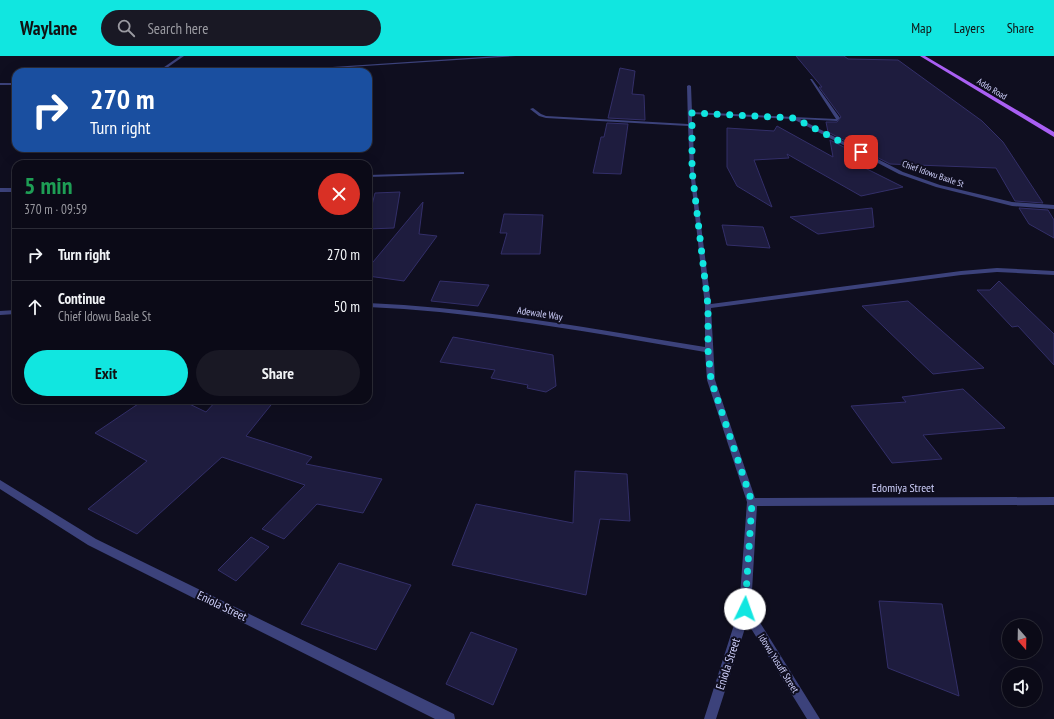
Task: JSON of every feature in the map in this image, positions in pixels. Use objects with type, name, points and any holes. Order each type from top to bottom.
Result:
[{"type":"main road","name":"Addo Road","points":[[922,56],[1054,135]]},
{"type":"main road","name":"Addo Road","points":[[933,56],[1044,121]]},
{"type":"street","points":[[164,68],[182,56]]},
{"type":"street","points":[[321,68],[514,56]]},
{"type":"street","points":[[692,113],[837,120],[838,118],[810,80]]},
{"type":"street","points":[[0,84],[12,84]]},
{"type":"street","points":[[690,86],[692,113],[692,170],[708,306],[708,350],[711,380],[752,502],[745,609]]},
{"type":"street","points":[[532,110],[546,117],[692,125]]},
{"type":"street","name":"Chief Idowu Baale St","points":[[794,118],[902,173],[938,186],[1012,204],[1054,207]]},
{"type":"street","points":[[372,176],[462,173]]},
{"type":"street","points":[[0,190],[12,190]]},
{"type":"street","points":[[708,306],[968,272],[998,270],[1054,272]]},
{"type":"street","name":"Adewale Way","points":[[372,305],[417,306],[474,312],[708,350]]},
{"type":"street","points":[[0,313],[12,312]]},
{"type":"street","name":"Eniola Street","points":[[0,484],[92,542],[449,719]]},
{"type":"street","name":"Edomiya Street","points":[[752,502],[1054,501]]},
{"type":"street","name":"Eniola Street","points":[[710,719],[745,609]]},
{"type":"street","name":"Idowu Yusuff Street","points":[[745,609],[814,719]]},
{"type":"building","points":[[796,56],[844,56],[848,59],[898,60],[982,121],[1003,142],[1043,203],[1015,201],[996,168],[890,164],[828,132],[826,122],[837,122],[841,117],[819,87],[822,87]]},
{"type":"building","points":[[620,68],[635,71],[632,94],[644,95],[645,120],[608,118]]},
{"type":"building","points":[[607,123],[628,124],[621,174],[593,173],[601,137],[604,137]]},
{"type":"building","points":[[777,126],[833,157],[830,140],[875,163],[855,163],[903,187],[861,196],[787,154],[789,158],[754,160],[772,207],[737,186],[727,167],[727,128],[774,131]]},
{"type":"building","points":[[400,192],[394,228],[372,229],[372,205],[375,193]]},
{"type":"building","points":[[423,202],[419,234],[437,236],[404,281],[372,277],[372,263]]},
{"type":"building","points":[[872,208],[874,227],[818,234],[790,217]]},
{"type":"building","points":[[1019,208],[1048,210],[1054,220],[1054,238],[1029,224]]},
{"type":"building","points":[[504,214],[543,215],[540,254],[501,254],[507,233],[500,233]]},
{"type":"building","points":[[722,225],[763,227],[770,248],[727,245]]},
{"type":"building","points":[[440,281],[489,285],[478,306],[431,301]]},
{"type":"building","points":[[999,281],[1054,334],[1054,365],[1018,326],[1012,327],[977,290],[990,290]]},
{"type":"building","points":[[908,301],[984,368],[933,374],[862,306]]},
{"type":"building","points":[[453,337],[553,355],[556,386],[546,392],[527,388],[528,385],[491,378],[495,370],[440,362]]},
{"type":"building","points":[[963,389],[1005,428],[923,435],[942,459],[892,463],[851,406],[906,402],[902,397]]},
{"type":"building","points":[[138,404],[189,404],[206,412],[213,404],[272,404],[246,436],[312,457],[306,464],[382,479],[363,513],[317,504],[284,539],[262,529],[305,485],[222,457],[137,534],[88,509],[147,461],[95,433]]},
{"type":"building","points":[[575,471],[627,474],[630,521],[600,519],[586,595],[452,565],[476,504],[573,523]]},
{"type":"building","points":[[251,537],[269,547],[236,581],[218,570]]},
{"type":"building","points":[[339,563],[411,585],[376,650],[301,624]]},
{"type":"building","points":[[879,601],[942,604],[959,696],[888,668]]},
{"type":"building","points":[[471,632],[517,649],[493,705],[446,684]]},
{"type":"route","points":[[745,609],[752,502],[711,380],[708,350],[708,306],[692,170],[692,113],[794,118],[861,152]]}]
